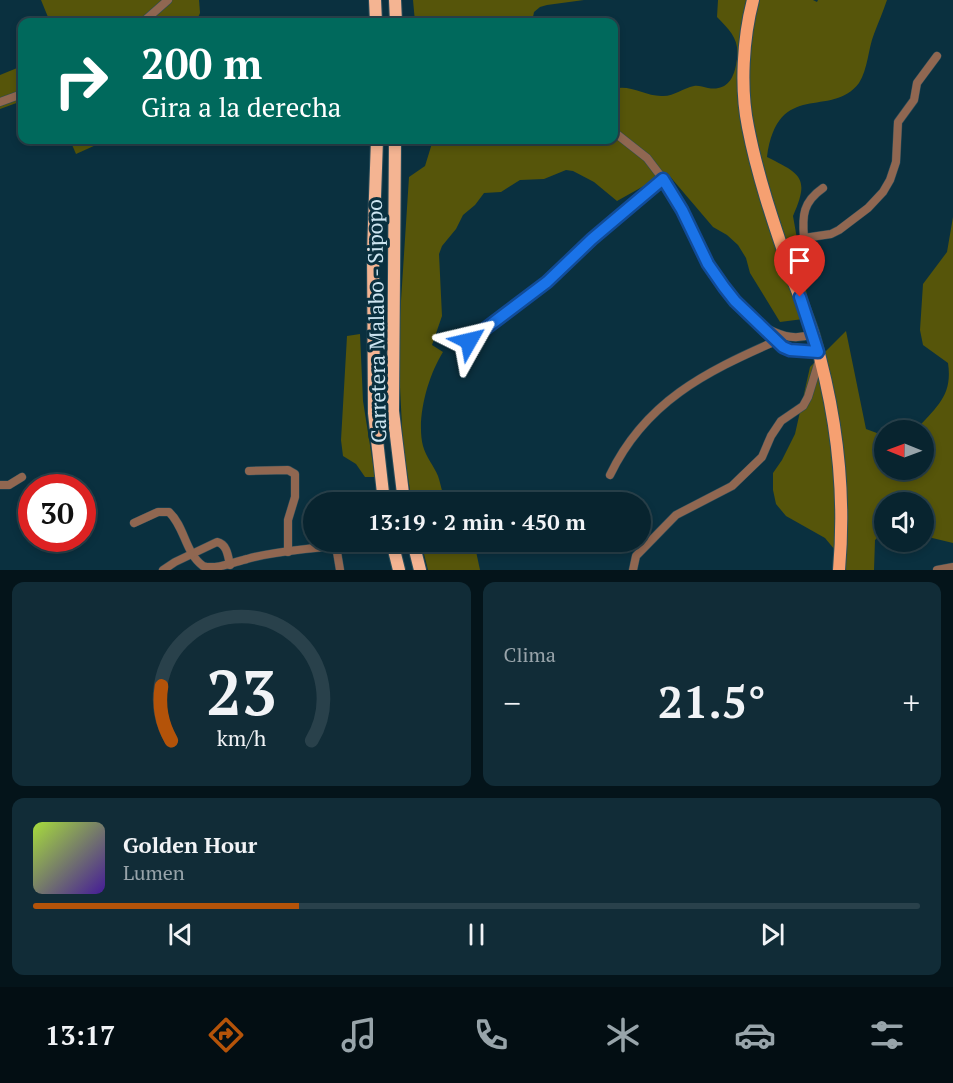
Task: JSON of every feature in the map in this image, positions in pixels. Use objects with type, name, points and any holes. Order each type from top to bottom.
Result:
[{"type":"highway","points":[[375,0],[376,18]]},
{"type":"highway","points":[[395,0],[396,18]]},
{"type":"highway","name":"Carretera Malabo - Sipopo","points":[[377,144],[373,252],[374,413],[383,492]]},
{"type":"highway","name":"Carretera Malabo - Sipopo","points":[[395,144],[393,411],[403,492]]},
{"type":"highway","points":[[394,552],[399,570]]},
{"type":"highway","points":[[416,552],[420,570]]},
{"type":"main road","points":[[753,0],[746,28],[744,80],[747,125],[760,177],[819,354],[833,414],[840,471],[839,570]]},
{"type":"street","points":[[148,18],[168,0]]},
{"type":"street","points":[[804,238],[831,234],[839,230],[868,208],[883,192],[891,180],[896,162],[898,122],[914,100],[917,83],[937,56]]},
{"type":"street","points":[[0,102],[18,95]]},
{"type":"street","points":[[618,135],[647,158],[663,179],[682,210],[713,272],[735,301],[776,341],[790,350],[819,354],[808,397],[803,406],[781,422],[771,436],[762,456],[732,486],[676,515],[636,556],[633,570]]},
{"type":"street","points":[[469,341],[547,282],[592,239],[663,179]]},
{"type":"street","points":[[793,279],[805,270],[807,264],[803,221],[807,204],[824,188]]},
{"type":"street","points":[[764,327],[785,337],[802,338],[813,334]]},
{"type":"street","points":[[610,475],[629,441],[674,394],[700,377],[776,341]]},
{"type":"street","points":[[249,471],[288,470],[295,474],[295,497],[288,520],[288,552]]},
{"type":"street","points":[[0,485],[9,484],[18,479]]},
{"type":"street","points":[[134,524],[158,512],[169,512],[192,553],[208,569],[213,570],[247,559],[303,550]]},
{"type":"street","points":[[163,570],[207,545],[219,542],[225,547],[230,565]]},
{"type":"street","points":[[337,552],[340,570]]},
{"type":"street","points":[[937,570],[953,567]]},
{"type":"shaded area","points":[[41,0],[199,0],[200,13],[198,18],[48,18]]},
{"type":"shaded area","points":[[413,0],[584,0],[540,7],[534,12],[533,18],[415,18]]},
{"type":"shaded area","points":[[718,0],[813,0],[817,2],[818,0],[887,0],[859,83],[847,94],[807,104],[782,117],[773,133],[767,157],[795,173],[801,185],[801,193],[793,216],[811,318],[780,322],[750,273],[746,258],[738,245],[713,227],[667,173],[617,201],[594,182],[573,171],[566,170],[544,179],[520,180],[501,192],[484,193],[463,215],[439,254],[442,316],[432,345],[443,352],[428,385],[422,410],[421,435],[424,450],[438,476],[442,492],[410,492],[403,447],[398,347],[409,177],[425,166],[432,144],[618,144],[618,88],[663,96],[694,86],[714,89],[724,86],[735,71],[737,56],[736,43],[731,33],[717,17]]},
{"type":"shaded area","points":[[18,68],[18,102],[0,109],[0,75]]},
{"type":"shaded area","points":[[72,144],[98,144],[76,154]]},
{"type":"shaded area","points":[[953,217],[953,543],[934,538],[934,492],[874,492],[874,570],[833,570],[835,550],[825,538],[786,516],[776,504],[773,490],[773,473],[795,434],[810,367],[846,331],[866,429],[874,432],[874,480],[934,480],[934,420],[925,420],[945,393],[949,374],[948,363],[923,345],[920,330],[923,284],[947,252]]},
{"type":"shaded area","points":[[360,334],[363,401],[375,477],[365,477],[356,464],[343,456],[341,440],[347,336]]},
{"type":"shaded area","points":[[424,552],[476,552],[480,570],[428,570]]},
{"type":"route","points":[[469,341],[547,282],[592,239],[663,179],[682,210],[708,264],[735,301],[783,347],[790,350],[818,352],[800,297]]}]
